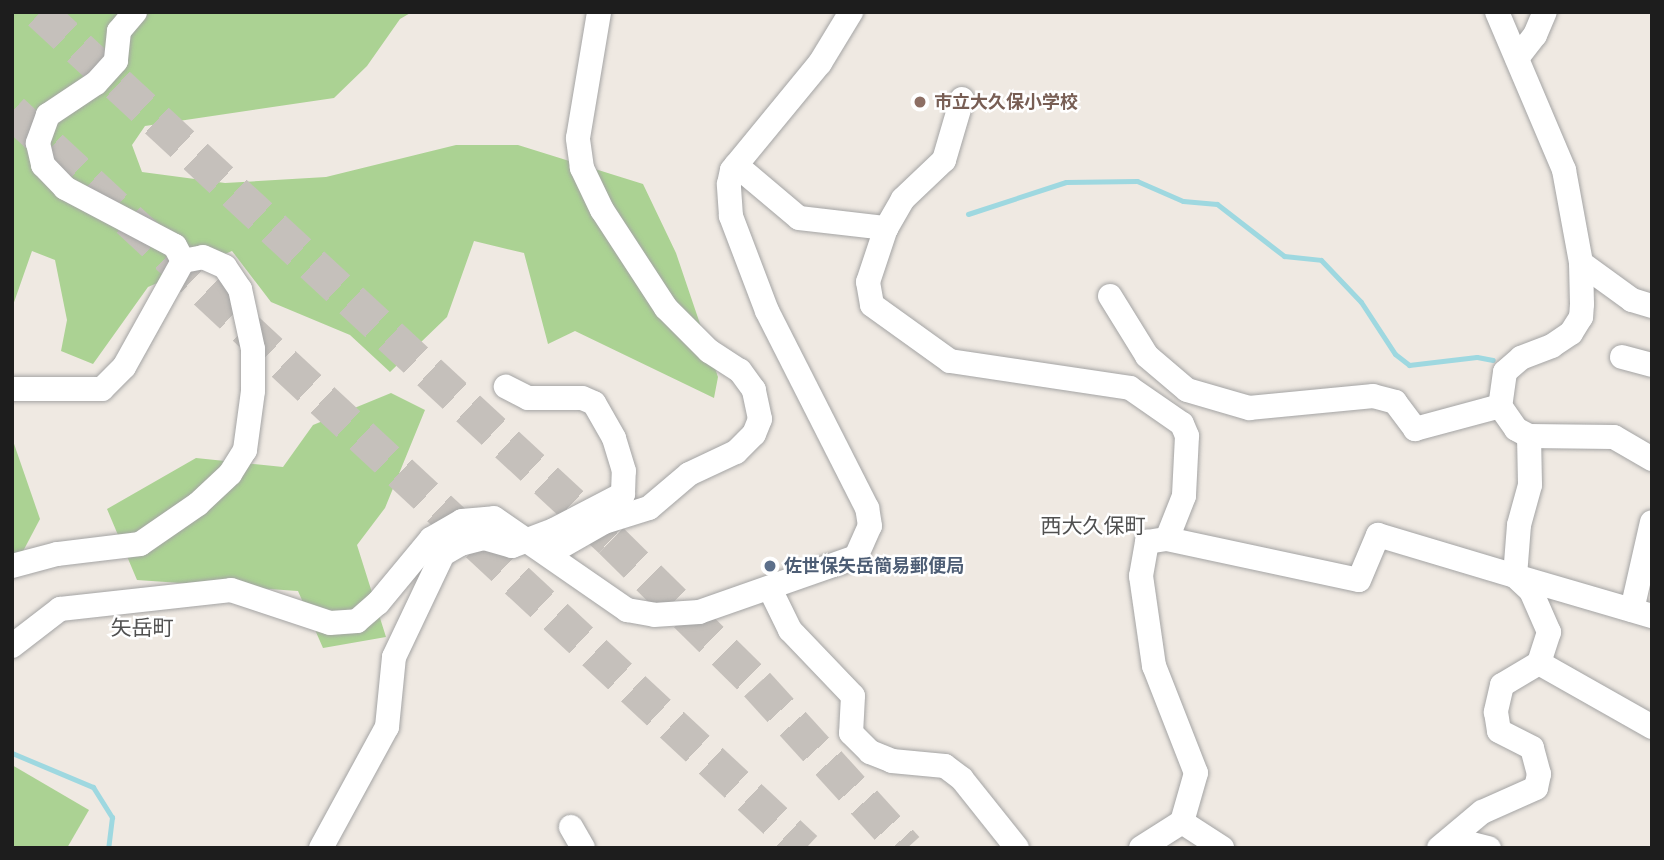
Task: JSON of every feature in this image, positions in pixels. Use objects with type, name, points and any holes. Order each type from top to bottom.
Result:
[{"type":"street","points":[[135,12],[119,31],[116,61],[96,83],[48,115],[38,143],[43,165],[65,188],[175,246],[183,261]]},
{"type":"street","points":[[548,554],[604,522],[649,508],[689,474],[736,452],[754,434],[760,419],[754,390],[740,371],[709,351],[666,308],[602,210],[582,168],[578,138],[599,12]]},
{"type":"street","points":[[12,646],[60,609],[231,590],[330,623],[357,621],[378,603],[431,539],[462,521],[494,518],[627,610],[654,615],[699,612],[856,557],[870,526],[867,508],[767,311],[731,216],[729,184],[736,165],[820,63],[850,12]]},
{"type":"street","points":[[1497,12],[1564,170],[1581,263],[1581,317],[1571,333],[1552,346],[1521,358],[1505,372],[1500,406],[1516,429],[1529,436],[1614,437],[1652,459]]},
{"type":"street","points":[[1517,58],[1539,29],[1545,12]]},
{"type":"street","points":[[962,99],[944,160],[903,199],[886,228],[868,282],[873,305],[921,343],[950,361],[1130,388],[1182,424],[1187,436],[1184,496],[1167,539]]},
{"type":"street","points":[[736,165],[799,218],[886,228]]},
{"type":"street","points":[[12,389],[102,389],[124,367],[183,261],[203,257],[225,267],[240,289],[253,349],[253,391],[245,450],[230,474],[198,504],[140,544],[57,554],[12,566]]},
{"type":"street","points":[[1581,263],[1632,300],[1652,306]]},
{"type":"street","points":[[1110,296],[1147,356],[1187,390],[1249,408],[1373,396],[1395,402],[1415,429],[1500,406]]},
{"type":"street","points":[[1622,357],[1652,365]]},
{"type":"street","points":[[321,848],[387,727],[394,657],[443,554],[460,544],[484,538],[512,546],[623,494],[624,471],[614,438],[594,403],[582,398],[528,398],[506,387]]},
{"type":"street","points":[[1515,576],[1519,525],[1530,485],[1529,436]]},
{"type":"street","points":[[1141,848],[1182,822],[1196,773],[1154,666],[1142,576],[1147,542],[1167,539],[1359,580],[1378,536],[1642,613],[1652,522]]},
{"type":"street","points":[[1445,843],[1482,812],[1536,788],[1539,774],[1532,748],[1499,732],[1496,712],[1502,685],[1539,663],[1549,632],[1531,591],[1515,576]]},
{"type":"street","points":[[770,589],[790,630],[853,696],[851,733],[870,752],[892,761],[945,766],[962,779],[1017,848]]},
{"type":"street","points":[[1539,663],[1652,727]]},
{"type":"street","points":[[1182,822],[1222,848]]},
{"type":"street","points":[[1445,843],[1489,848]]},
{"type":"green space","points":[[12,12],[412,12],[400,19],[367,66],[334,98],[145,126],[132,145],[142,172],[225,183],[326,177],[456,145],[518,145],[643,184],[676,253],[718,377],[714,398],[575,331],[548,344],[524,253],[474,241],[447,317],[390,372],[350,335],[271,302],[232,251],[148,287],[93,364],[61,351],[67,320],[55,260],[32,251],[12,308]]},
{"type":"green space","points":[[391,393],[425,410],[385,508],[357,545],[386,637],[323,648],[298,591],[137,580],[107,509],[196,458],[283,467],[313,425]]},
{"type":"green space","points":[[12,438],[40,519],[20,557],[12,559]]},
{"type":"green space","points":[[12,765],[89,810],[67,848],[12,848]]},
{"type":"waterway","points":[[968,214],[1066,182],[1137,181],[1183,201],[1217,204],[1284,256],[1321,260],[1361,302],[1395,354],[1409,365],[1477,357],[1493,360]]},
{"type":"waterway","points":[[12,753],[93,787],[112,817],[108,848]]},
{"type":"tunnel","points":[[40,12],[611,540],[757,684],[906,848]]},
{"type":"tunnel","points":[[12,111],[805,848]]},
{"type":"place","name":"市立大久保小学校","points":[[920,102]]},
{"type":"place","name":"佐世保矢岳簡易郵便局","points":[[770,566]]},
{"type":"district","name":"西大久保町","points":[[1093,525]]},
{"type":"district","name":"矢岳町","points":[[142,627]]}]
